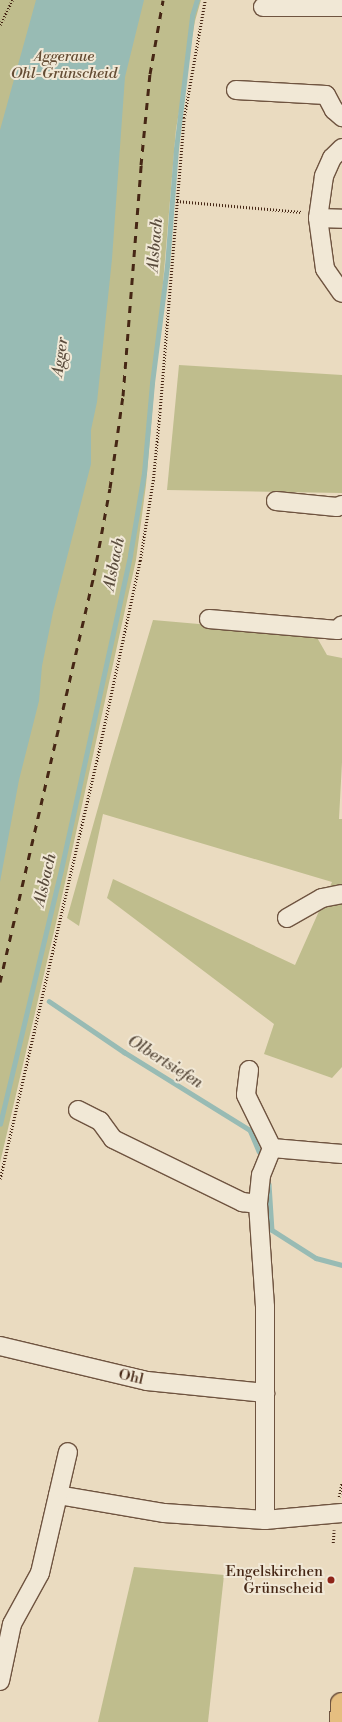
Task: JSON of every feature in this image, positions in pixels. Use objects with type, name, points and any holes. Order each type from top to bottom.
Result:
[{"type":"main road","points":[[341,1722],[342,1704]]},
{"type":"street","points":[[263,7],[342,7]]},
{"type":"street","points":[[236,90],[326,95],[334,110],[342,117]]},
{"type":"street","points":[[342,148],[332,158],[324,176],[318,218],[325,269],[342,294]]},
{"type":"street","points":[[318,218],[342,219]]},
{"type":"street","points":[[276,501],[337,507],[342,505]]},
{"type":"street","points":[[208,619],[340,628]]},
{"type":"street","points":[[286,918],[322,898],[342,894]]},
{"type":"street","points":[[249,1070],[246,1095],[272,1148],[261,1175],[258,1204],[265,1307],[265,1520]]},
{"type":"street","points":[[78,1110],[100,1121],[113,1139],[242,1202],[258,1204]]},
{"type":"street","points":[[272,1148],[342,1154]]},
{"type":"street","name":"Ohl","points":[[0,1346],[147,1381],[265,1393]]},
{"type":"street","points":[[0,1681],[12,1624],[40,1573],[68,1452]]},
{"type":"street","points":[[58,1495],[90,1502],[164,1513],[265,1520],[342,1513]]},
{"type":"path","points":[[0,25],[12,0]]},
{"type":"path","points":[[0,1179],[96,764],[140,561],[153,481],[184,118],[206,0]]},
{"type":"path","points":[[177,201],[305,212],[318,218]]},
{"type":"green space","points":[[0,0],[201,0],[195,21],[176,129],[146,485],[136,560],[59,910],[0,1163]]},
{"type":"green space","points":[[179,365],[342,375],[342,493],[167,490]]},
{"type":"green space","points":[[153,620],[315,634],[327,655],[342,658],[342,762],[339,819],[342,819],[342,1067],[332,1078],[264,1054],[274,1024],[107,898],[113,879],[295,965],[332,882],[103,814],[79,926],[67,918]]},
{"type":"green space","points":[[134,1567],[224,1575],[208,1722],[98,1722]]},
{"type":"water","name":"Aggeraue Ohl-Grünscheid","points":[[36,0],[144,0],[125,77],[112,259],[97,402],[91,430],[91,464],[53,612],[42,666],[39,701],[19,780],[0,882],[0,130]]},
{"type":"waterway","name":"Alsbach","points":[[0,1124],[61,870],[130,555],[144,473],[152,383],[167,266],[176,149],[192,16],[197,0]]},
{"type":"waterway","name":"Olbertsiefen","points":[[49,1001],[124,1052],[250,1130],[259,1151]]},
{"type":"waterway","name":"Olbertsiefen","points":[[269,1184],[272,1230],[316,1258],[342,1265]]},
{"type":"railway","points":[[0,982],[94,575],[110,488],[123,396],[141,165],[150,74],[163,0]]},
{"type":"place","name":"Engelskirchen Grünscheid","points":[[331,1580]]},
{"type":"water label","name":"Agger","points":[[60,357]]}]
